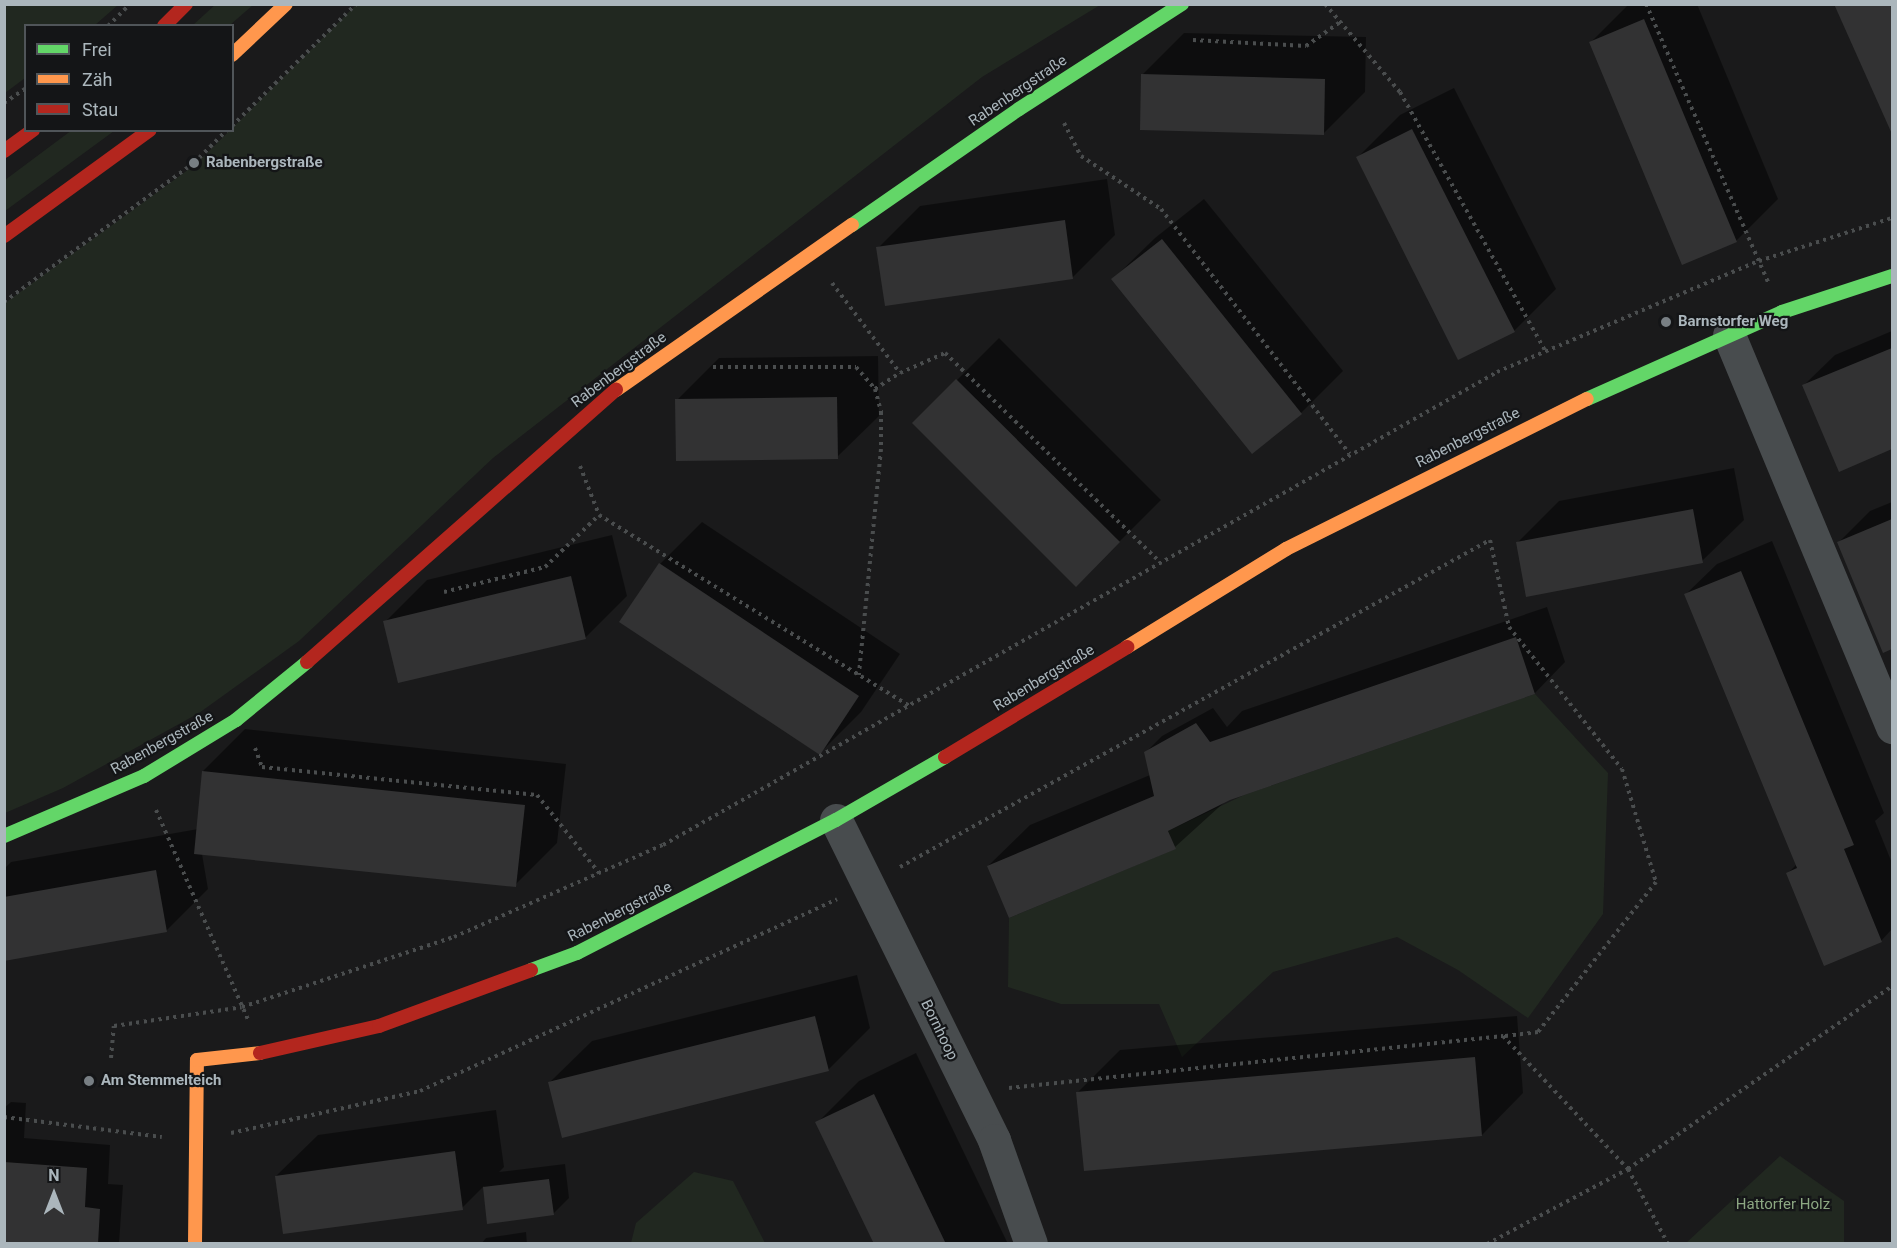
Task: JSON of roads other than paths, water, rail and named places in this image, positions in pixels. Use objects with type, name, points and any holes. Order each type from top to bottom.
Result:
[{"type":"street","points":[[166,24],[186,4]]},
{"type":"street","points":[[234,53],[286,4]]},
{"type":"street","name":"Rabenbergstraße","points":[[4,836],[144,776],[244,713],[367,612],[604,398],[1046,91],[1182,4]]},
{"type":"street","points":[[4,152],[30,132]]},
{"type":"street","points":[[4,236],[147,132]]},
{"type":"street","name":"Rabenbergstraße","points":[[195,1244],[197,1060],[263,1053],[379,1026],[577,953],[836,820],[1005,722],[1286,549],[1550,414],[1782,312],[1893,276]]},
{"type":"street","points":[[1729,334],[1893,727]]},
{"type":"street","name":"Bornhoop","points":[[836,820],[994,1140],[1031,1244]]},
{"type":"place","name":"Rabenbergstraße","points":[[194,163]]},
{"type":"place","name":"Barnstorfer Weg","points":[[1666,322]]},
{"type":"place","name":"Am Stemmelteich","points":[[89,1081]]},
{"type":"park label","name":"Hattorfer Holz","points":[[1783,1205]]}]
